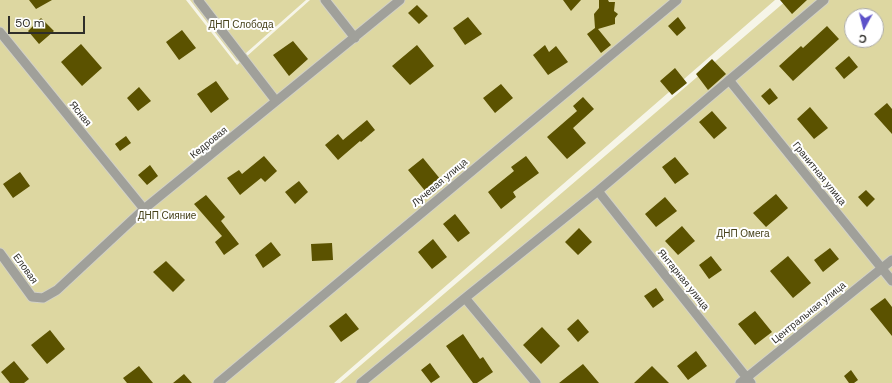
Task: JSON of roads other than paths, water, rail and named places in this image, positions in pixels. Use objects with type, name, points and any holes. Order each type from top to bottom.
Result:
[{"type":"street","points":[[198,0],[276,101]]},
{"type":"street","points":[[325,0],[354,38]]},
{"type":"street","name":"Кедровая","points":[[32,297],[43,298],[57,290],[144,209],[400,0]]},
{"type":"street","name":"Лучевая улица","points":[[218,383],[677,0]]},
{"type":"street","points":[[361,383],[598,191],[824,0]]},
{"type":"street","name":"Ясная","points":[[0,32],[144,209]]},
{"type":"street","name":"Гранитная улица","points":[[729,80],[892,281]]},
{"type":"street","name":"Янтарная улица","points":[[598,191],[746,381]]},
{"type":"street","name":"Еловая","points":[[0,252],[32,297]]},
{"type":"street","name":"Центральная улица","points":[[746,381],[892,260]]},
{"type":"street","points":[[465,298],[536,383]]},
{"type":"park label","name":"ДНП Слобода","points":[[241,25]]},
{"type":"park label","name":"ДНП Сияние","points":[[167,216]]},
{"type":"park label","name":"ДНП Омега","points":[[743,234]]}]
